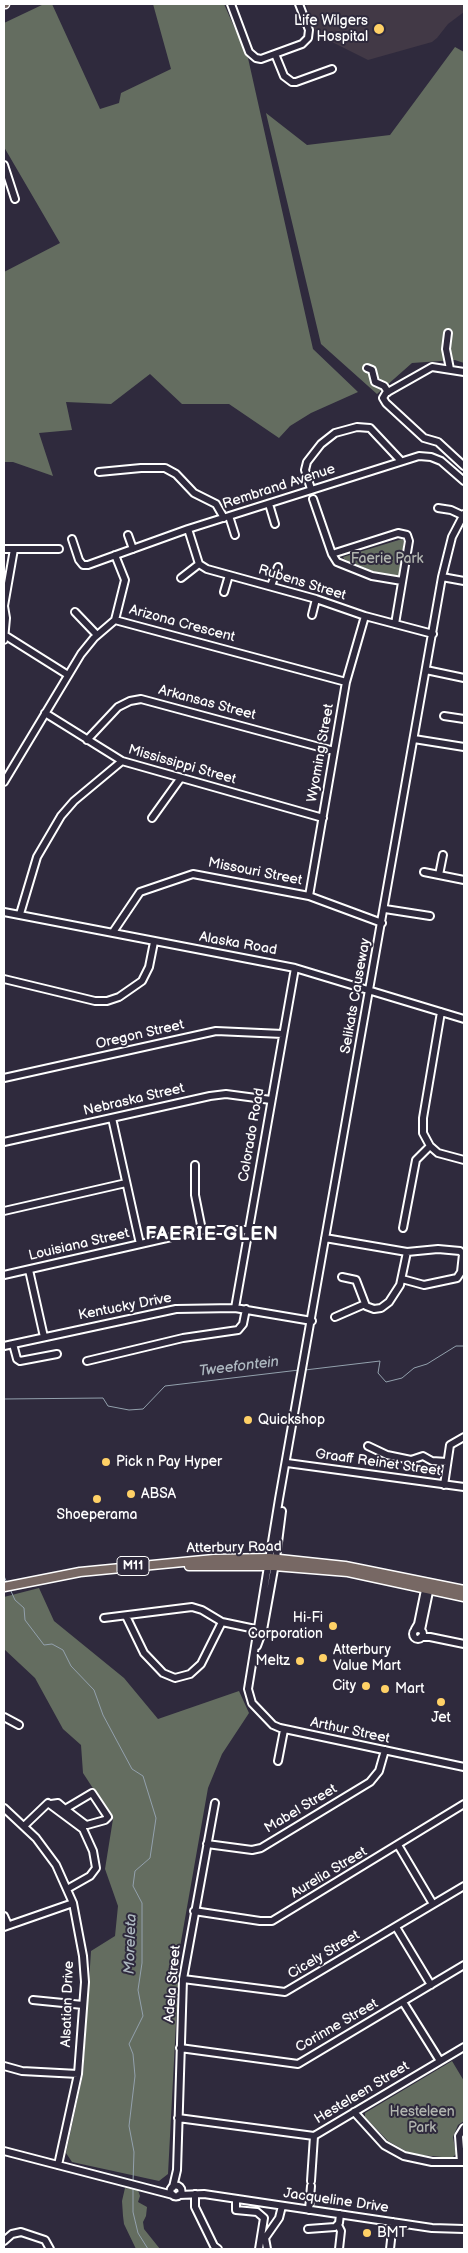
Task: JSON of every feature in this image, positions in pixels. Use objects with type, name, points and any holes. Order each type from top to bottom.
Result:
[{"type":"main road","name":"Atterbury Road","points":[[4,1587],[23,1585],[80,1572],[214,1559],[272,1562],[464,1590]]},
{"type":"main road","name":"Atterbury Road","points":[[4,1592],[23,1585]]},
{"type":"main road","name":"Atterbury Road","points":[[428,1585],[464,1597]]},
{"type":"street","points":[[231,4],[249,52],[261,59],[302,44],[308,38],[309,30],[299,4]]},
{"type":"street","points":[[275,54],[284,76],[292,82],[332,69]]},
{"type":"street","points":[[4,165],[15,199]]},
{"type":"street","points":[[448,333],[446,349],[450,369]]},
{"type":"street","points":[[367,368],[370,368],[373,372],[375,382],[384,386],[388,392]]},
{"type":"street","points":[[464,372],[430,368],[383,396],[386,403],[424,438],[438,442],[464,466]]},
{"type":"street","points":[[311,490],[306,470],[307,462],[321,444],[335,433],[357,427],[370,428],[401,461]]},
{"type":"street","name":"Rembrand Avenue","points":[[72,539],[79,560],[83,564],[97,562],[188,529],[419,456],[434,458],[443,462],[464,481]]},
{"type":"street","points":[[99,472],[165,468],[176,474],[194,493],[216,504],[226,517],[235,535]]},
{"type":"street","points":[[313,499],[332,554],[344,565],[378,578],[402,581]]},
{"type":"street","points":[[269,504],[275,524]]},
{"type":"street","points":[[438,508],[452,510],[464,515]]},
{"type":"street","name":"Selikats Causeway","points":[[248,1692],[252,1658],[260,1629],[272,1562],[283,1485],[325,1238],[385,909],[442,577],[450,542],[464,515]]},
{"type":"street","points":[[181,578],[199,564],[188,529]]},
{"type":"street","points":[[332,554],[392,535],[405,534],[409,541],[395,624]]},
{"type":"street","points":[[128,535],[133,549]]},
{"type":"street","points":[[4,548],[59,549]]},
{"type":"street","points":[[14,549],[4,606],[6,612],[5,638],[68,675]]},
{"type":"street","points":[[115,555],[125,580],[115,620]]},
{"type":"street","name":"Rubens Street","points":[[199,564],[207,569],[433,634]]},
{"type":"street","points":[[271,586],[278,567]]},
{"type":"street","points":[[224,592],[229,575]]},
{"type":"street","points":[[442,577],[464,581]]},
{"type":"street","points":[[312,615],[316,599]]},
{"type":"street","points":[[75,612],[97,635]]},
{"type":"street","name":"Wyoming Street","points":[[309,896],[346,682],[365,616]]},
{"type":"street","name":"Arizona Crescent","points":[[4,782],[85,648],[115,620],[346,682]]},
{"type":"street","points":[[426,670],[464,678]]},
{"type":"street","name":"Arkansas Street","points":[[87,740],[118,707],[130,701],[141,699],[334,751]]},
{"type":"street","name":"Mississippi Street","points":[[45,713],[122,761],[323,818]]},
{"type":"street","points":[[444,716],[464,719]]},
{"type":"street","points":[[414,739],[464,747]]},
{"type":"street","points":[[20,914],[37,857],[61,816],[74,801],[122,761]]},
{"type":"street","points":[[152,818],[180,778]]},
{"type":"street","points":[[439,875],[443,855]]},
{"type":"street","points":[[424,872],[464,880]]},
{"type":"street","name":"Missouri Street","points":[[113,932],[140,892],[187,874],[196,874],[309,896],[382,923]]},
{"type":"street","points":[[385,909],[430,916]]},
{"type":"street","name":"Alaska Road","points":[[4,912],[295,968],[464,1019]]},
{"type":"street","points":[[4,979],[95,1001],[107,1001],[119,997],[142,981],[149,968],[154,942]]},
{"type":"street","name":"Colorado Road","points":[[235,1308],[295,968]]},
{"type":"street","points":[[441,1012],[422,1124],[424,1136],[430,1146],[442,1155],[464,1160]]},
{"type":"street","name":"Oregon Street","points":[[4,1078],[216,1031],[283,1034]]},
{"type":"street","name":"Nebraska Street","points":[[4,1142],[222,1094],[271,1100]]},
{"type":"street","points":[[112,1118],[140,1244]]},
{"type":"street","points":[[403,1228],[416,1160],[430,1146]]},
{"type":"street","points":[[195,1165],[196,1195],[202,1230]]},
{"type":"street","points":[[4,1211],[126,1183]]},
{"type":"street","name":"Louisiana Street","points":[[4,1275],[202,1230],[249,1230]]},
{"type":"street","points":[[325,1238],[407,1252],[429,1248],[462,1252],[463,1254],[461,1272],[457,1278],[428,1285],[420,1285],[402,1278]]},
{"type":"street","points":[[342,1277],[356,1280],[365,1304],[374,1309],[383,1307],[396,1290],[402,1278],[407,1252]]},
{"type":"street","points":[[29,1270],[44,1337]]},
{"type":"street","points":[[335,1317],[365,1304]]},
{"type":"street","name":"Kentucky Drive","points":[[4,1346],[164,1310],[235,1308],[312,1321]]},
{"type":"street","points":[[87,1361],[183,1338],[238,1330],[243,1324],[246,1309]]},
{"type":"street","points":[[13,1344],[16,1359],[20,1361],[57,1354]]},
{"type":"street","points":[[444,1485],[450,1446],[464,1439]]},
{"type":"street","points":[[368,1446],[380,1453],[413,1460],[424,1456],[432,1461],[447,1462]]},
{"type":"street","name":"Graaff Reinet Street","points":[[287,1463],[464,1487]]},
{"type":"street","points":[[428,1585],[420,1632],[430,1637],[464,1644]]},
{"type":"street","points":[[104,1618],[192,1607],[202,1610],[222,1622],[260,1629]]},
{"type":"street","points":[[126,1616],[144,1653],[164,1673],[175,1678],[190,1674],[199,1667],[222,1622]]},
{"type":"street","name":"Arthur Street","points":[[248,1692],[251,1700],[273,1725],[284,1730],[464,1767]]},
{"type":"street","points":[[4,1717],[19,1725]]},
{"type":"street","points":[[278,1761],[284,1730]]},
{"type":"street","name":"Mabel Street","points":[[207,1844],[252,1850],[261,1848],[370,1782],[379,1771],[385,1750]]},
{"type":"street","points":[[24,1826],[49,1803],[58,1803],[65,1809],[87,1825],[105,1820],[108,1817],[92,1793],[65,1809]]},
{"type":"street","points":[[49,1803],[83,1829],[97,1863],[92,1874],[67,1890]]},
{"type":"street","name":"Adela Street","points":[[174,2191],[177,2170],[183,1979],[215,1803]]},
{"type":"street","name":"Aurelia Street","points":[[194,1911],[260,1921],[272,1921],[464,1804]]},
{"type":"street","name":"Alsatian Drive","points":[[4,1808],[24,1826],[51,1856],[73,1903],[84,1967],[78,2074],[58,2165]]},
{"type":"street","points":[[398,1845],[433,1904]]},
{"type":"street","name":"Cicely Street","points":[[183,1979],[285,1992],[464,1886]]},
{"type":"street","points":[[4,1916],[6,1926],[73,1903]]},
{"type":"street","points":[[396,1927],[431,1984]]},
{"type":"street","name":"Corinne Street","points":[[180,2048],[298,2064],[464,1965]]},
{"type":"street","points":[[33,2000],[83,2004]]},
{"type":"street","points":[[403,2002],[440,2061]]},
{"type":"street","name":"Hesteleen Street","points":[[178,2118],[314,2136],[464,2046]]},
{"type":"street","points":[[4,2066],[22,2071],[78,2074]]},
{"type":"street","points":[[354,2112],[378,2139],[404,2156],[432,2162],[463,2162],[459,2136],[464,2128]]},
{"type":"street","points":[[309,2210],[314,2136]]},
{"type":"street","name":"Jacqueline Drive","points":[[4,2151],[141,2185],[204,2194]]},
{"type":"street","name":"Adela Street","points":[[177,2170],[181,2187]]},
{"type":"street","name":"Jacqueline Drive","points":[[174,2191],[177,2185],[204,2194],[236,2199],[439,2229],[464,2229]]},
{"type":"street","points":[[195,2194],[194,2204],[214,2246],[218,2249]]},
{"type":"street","points":[[236,2199],[236,2210],[257,2212],[264,2218],[259,2249]]},
{"type":"street","points":[[266,2249],[266,2238],[279,2218],[282,2206]]},
{"type":"street","points":[[339,2249],[341,2234],[338,2225],[340,2214]]},
{"type":"street","points":[[390,2249],[393,2222]]},
{"type":"street","points":[[308,2229],[322,2229],[338,2225]]},
{"type":"street","points":[[4,2241],[12,2234],[21,2232],[45,2240],[50,2249]]},
{"type":"shaded area","name":"Life Wilgers Hospital","points":[[306,4],[464,4],[464,12],[448,24],[432,42],[368,60],[316,34]]},
{"type":"green space","points":[[44,4],[52,4],[100,109],[119,103],[121,93],[171,69],[153,4],[224,4],[248,58],[313,349],[358,392],[311,413],[290,426],[279,438],[229,404],[182,404],[150,374],[111,404],[66,402],[72,430],[39,433],[53,476],[13,462],[4,462],[4,272],[60,243],[4,147],[4,23]]},
{"type":"green space","points":[[455,47],[464,52],[464,363],[455,360],[412,363],[377,394],[321,344],[266,113],[307,145],[390,135]]},
{"type":"green space","name":"Faerie Park","points":[[402,539],[404,541],[399,576],[375,572],[343,557]]},
{"type":"green space","points":[[39,1588],[54,1621],[124,1678],[158,1719],[239,1691],[249,1713],[222,1754],[208,1788],[180,1947],[168,2174],[159,2181],[72,2162],[66,2153],[83,2074],[91,1951],[115,1936],[118,1906],[105,1869],[113,1819],[83,1773],[81,1745],[63,1729],[35,1678],[4,1649],[4,1597]]},
{"type":"green space","name":"Hesteleen Park","points":[[452,2061],[464,2081],[464,2121],[458,2125],[453,2137],[456,2154],[452,2158],[411,2154],[388,2141],[365,2117],[365,2113]]},
{"type":"green space","points":[[125,2188],[138,2190],[140,2196],[138,2202],[147,2207],[143,2222],[144,2229],[160,2249],[136,2249],[124,2224],[122,2201]]},
{"type":"waterway","name":"Tweefontein","points":[[305,1370],[380,1361],[378,1373],[386,1382],[402,1378],[414,1368],[427,1364],[456,1346],[464,1346]]},
{"type":"waterway","name":"Tweefontein","points":[[4,1399],[103,1398],[108,1406],[129,1410],[143,1409],[165,1386],[299,1370]]},
{"type":"waterway","name":"Moreleta","points":[[4,1576],[7,1583]]},
{"type":"waterway","name":"Moreleta","points":[[10,1589],[15,1600],[24,1608],[25,1620],[44,1645],[52,1644],[63,1650],[71,1666],[94,1690],[103,1715],[132,1769],[143,1776],[156,1818],[150,1858],[135,1871],[133,1886],[142,1903],[142,1963],[138,1990],[143,2016],[129,2044],[133,2054],[135,2076],[129,2126],[134,2152],[133,2182]]},
{"type":"waterway","name":"Moreleta","points":[[133,2186],[133,2212],[138,2233],[148,2249]]},
{"type":"place","name":"Life Wilgers Hospital","points":[[379,29]]},
{"type":"place","name":"Quickshop","points":[[248,1420]]},
{"type":"place","name":"Pick n Pay Hyper","points":[[106,1462]]},
{"type":"place","name":"ABSA","points":[[131,1494]]},
{"type":"place","name":"Shoeperama","points":[[97,1499]]},
{"type":"place","name":"Hi-Fi Corporation","points":[[333,1626]]},
{"type":"place","name":"Atterbury Value Mart","points":[[323,1658]]},
{"type":"place","name":"Meltz","points":[[300,1661]]},
{"type":"place","name":"City","points":[[366,1686]]},
{"type":"place","name":"Mart","points":[[385,1689]]},
{"type":"place","name":"Jet","points":[[441,1702]]},
{"type":"place","name":"BMT","points":[[367,2233]]},
{"type":"district","name":"FAERIE GLEN","points":[[212,1235]]}]
